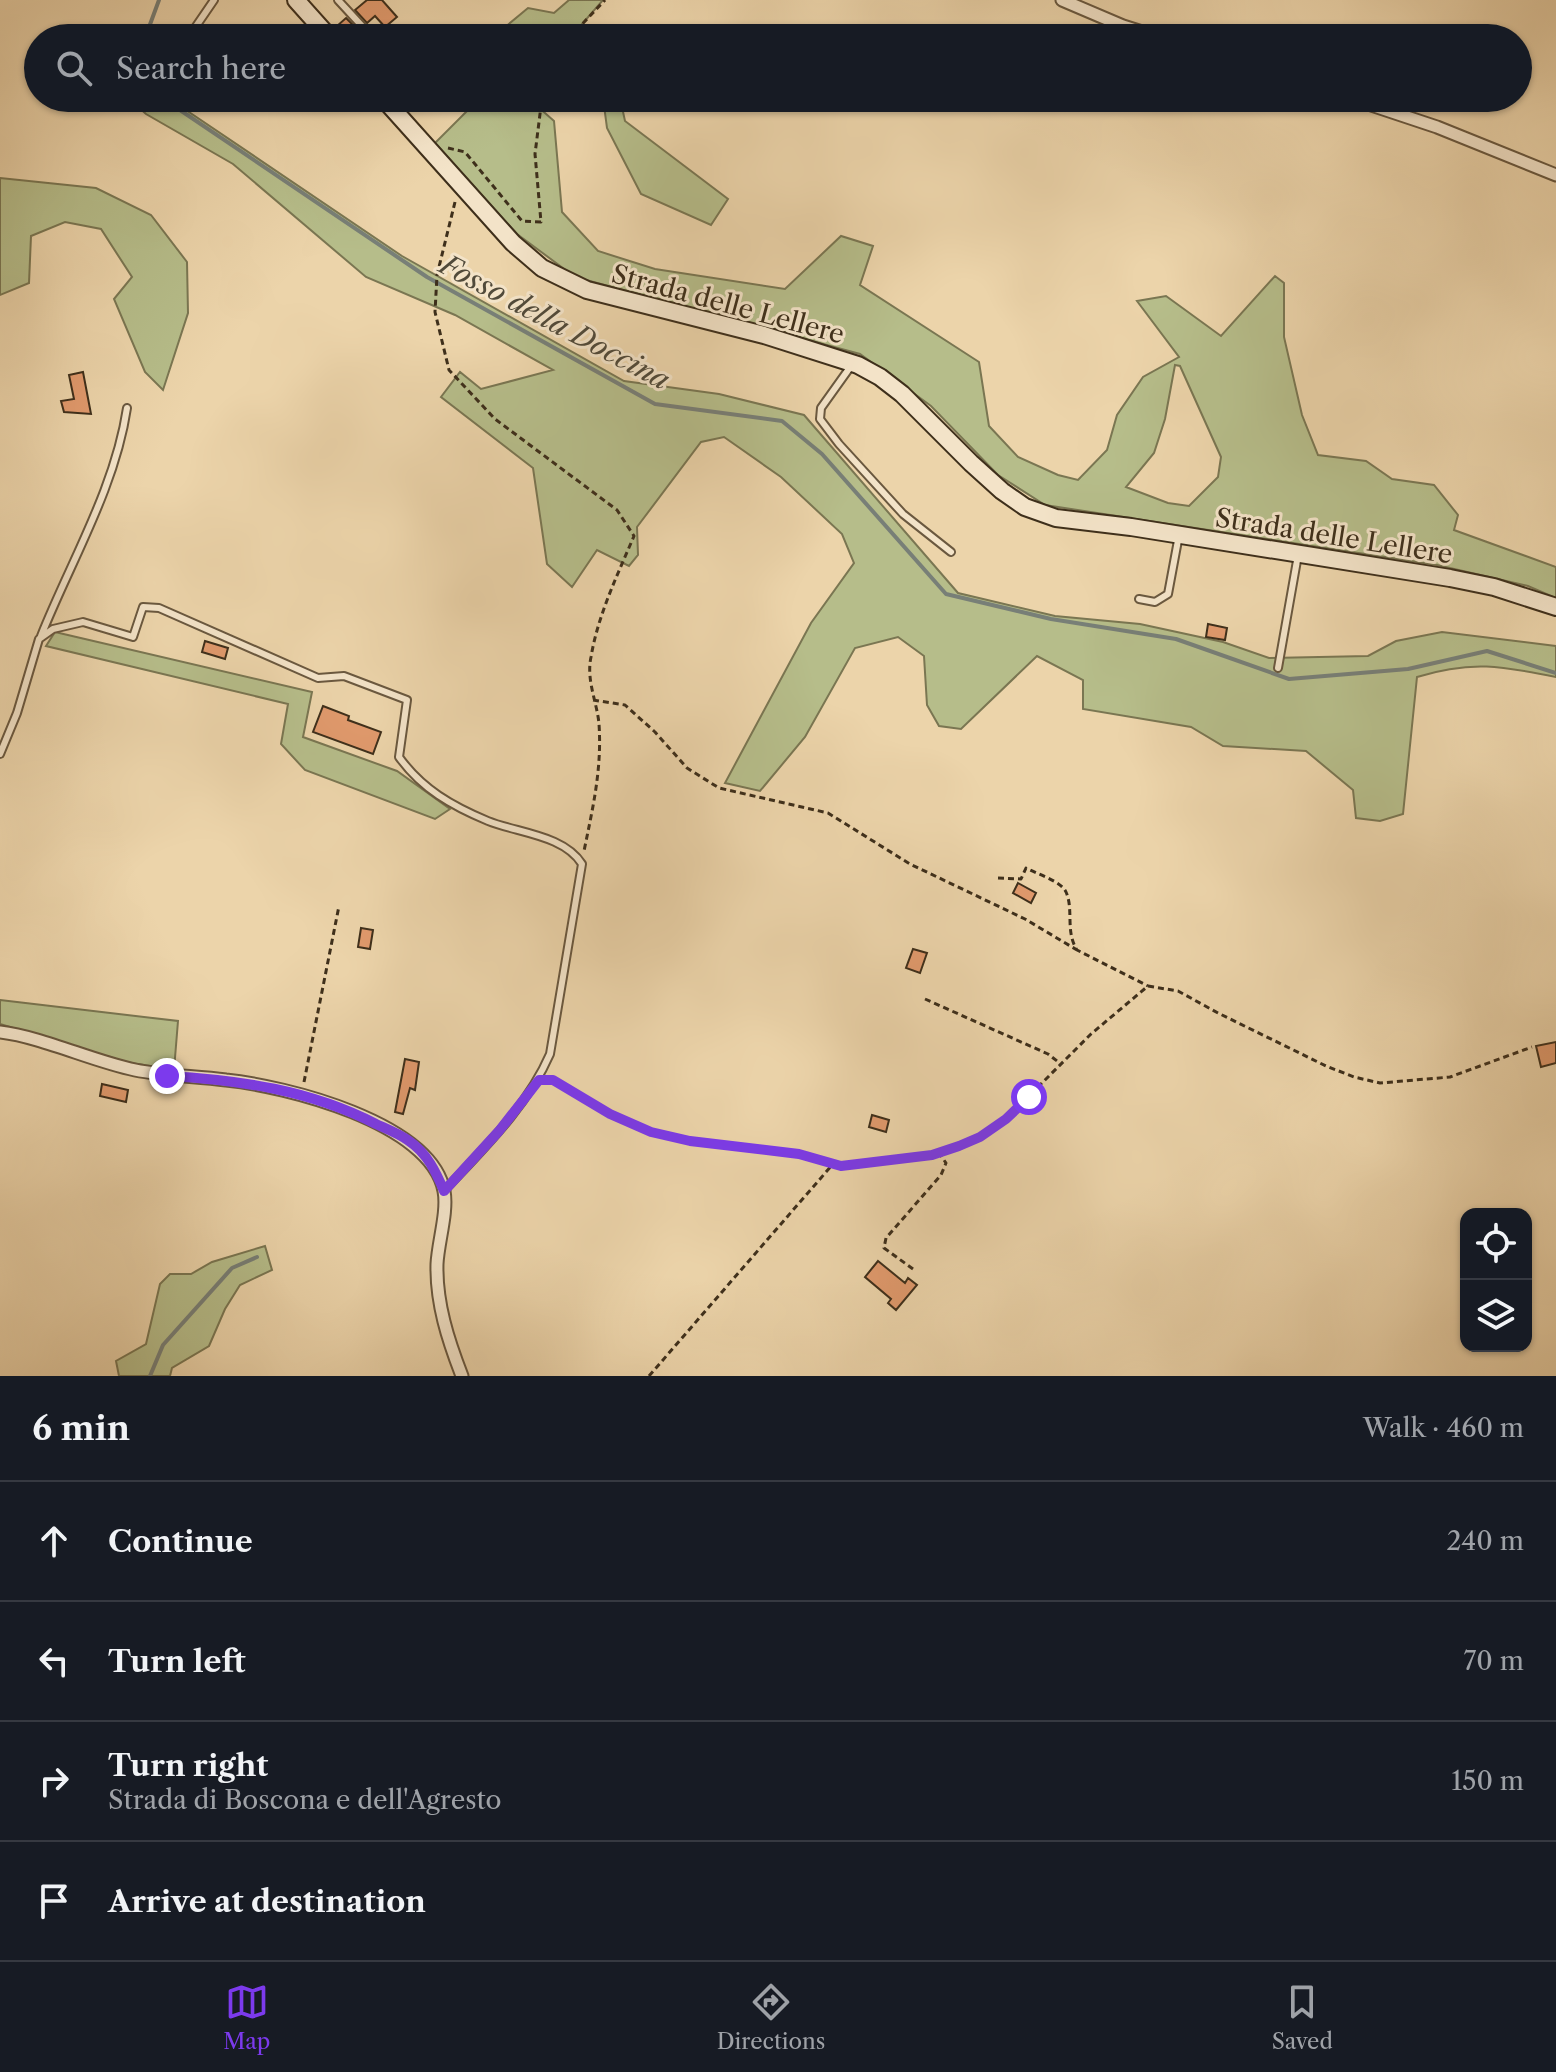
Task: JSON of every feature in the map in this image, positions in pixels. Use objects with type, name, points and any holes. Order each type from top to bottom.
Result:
[{"type":"street","points":[[296,0],[317,24]]},
{"type":"street","points":[[1062,0],[1118,24]]},
{"type":"street","name":"Strada delle Lellere","points":[[396,112],[527,256],[563,280],[587,290],[792,343],[853,363],[880,377],[902,394],[971,463],[1025,507],[1056,518],[1450,578],[1494,587],[1556,607]]},
{"type":"street","points":[[1392,112],[1556,175]]},
{"type":"street","points":[[0,1032],[130,1069],[167,1076],[227,1080],[302,1094],[353,1112],[410,1141],[433,1166],[444,1191],[438,1281],[447,1333],[462,1376]]},
{"type":"lane","points":[[198,24],[214,0]]},
{"type":"lane","points":[[338,0],[360,24]]},
{"type":"lane","points":[[853,363],[821,408],[820,419],[903,514],[951,552]]},
{"type":"lane","points":[[0,754],[17,713],[39,639],[99,504],[122,440],[127,408]]},
{"type":"lane","points":[[1139,599],[1155,602],[1168,594],[1179,535]]},
{"type":"lane","points":[[1278,668],[1298,555]]},
{"type":"lane","points":[[39,639],[53,629],[83,622],[133,637],[143,607],[159,608],[318,678],[344,676],[407,700],[399,757],[416,780],[448,802],[489,821],[574,852],[582,864],[550,1054],[539,1080],[499,1131],[444,1191]]},
{"type":"path","points":[[582,24],[605,0]]},
{"type":"path","points":[[438,159],[450,147],[465,152],[522,221],[541,222],[535,154],[540,112]]},
{"type":"path","points":[[457,195],[437,275],[435,312],[449,370],[495,419],[617,510],[634,536],[604,608],[590,660],[593,700],[599,719],[600,771],[582,864]]},
{"type":"path","points":[[593,700],[625,705],[655,732],[687,768],[719,788],[828,813],[910,864],[1025,919],[1148,986],[1178,991],[1326,1066],[1354,1077],[1380,1083],[1450,1077],[1532,1047]]},
{"type":"path","points":[[998,878],[1021,879],[1026,868],[1060,886],[1066,893],[1071,941],[1077,950]]},
{"type":"path","points":[[302,1094],[339,906]]},
{"type":"path","points":[[539,1080],[553,1080],[610,1114],[651,1132],[690,1141],[799,1154],[833,1164],[865,1165],[939,1153],[980,1137],[1006,1119],[1091,1034],[1148,986]]},
{"type":"path","points":[[925,999],[1048,1054],[1061,1064]]},
{"type":"path","points":[[913,1269],[884,1248],[886,1238],[941,1175],[946,1163],[939,1153]]},
{"type":"path","points":[[649,1376],[833,1164]]},
{"type":"green space","points":[[569,0],[603,0],[582,24],[509,24],[528,8],[554,13]]},
{"type":"green space","points":[[144,112],[189,112],[402,256],[624,381],[719,394],[804,415],[958,593],[1055,616],[1140,624],[1223,642],[1269,658],[1368,656],[1396,641],[1442,632],[1556,646],[1556,677],[1486,666],[1454,668],[1417,677],[1403,814],[1380,821],[1356,818],[1353,790],[1306,751],[1223,746],[1191,727],[1083,709],[1083,680],[1037,656],[961,729],[939,726],[927,705],[924,656],[898,637],[855,648],[805,737],[760,791],[725,783],[811,623],[854,563],[842,534],[781,477],[724,437],[701,442],[637,527],[638,555],[629,566],[597,550],[572,587],[547,564],[533,468],[441,397],[460,372],[481,389],[553,370],[455,315],[366,277],[233,164]]},
{"type":"green space","points":[[466,112],[544,112],[554,121],[562,212],[598,251],[655,269],[785,289],[841,236],[873,246],[860,285],[979,362],[989,426],[1018,457],[1058,475],[1078,480],[1107,450],[1117,415],[1143,377],[1179,357],[1137,301],[1166,296],[1221,336],[1275,276],[1284,283],[1284,337],[1302,415],[1318,455],[1366,461],[1392,479],[1434,485],[1458,515],[1454,530],[1556,567],[1556,598],[1528,586],[1437,565],[1045,505],[998,475],[931,406],[860,354],[575,277],[517,234],[435,143]],"holes":[[[1175,365],[1180,366],[1221,457],[1218,477],[1189,506],[1168,503],[1126,487],[1154,453],[1165,419]]]},
{"type":"green space","points":[[605,112],[623,112],[625,121],[728,199],[711,225],[641,194],[607,128]]},
{"type":"green space","points":[[0,178],[96,188],[151,215],[187,262],[188,313],[163,390],[145,372],[114,299],[132,277],[101,229],[65,222],[31,236],[29,283],[0,295]]},
{"type":"green space","points":[[55,632],[312,692],[303,737],[397,771],[450,809],[435,819],[305,770],[281,744],[288,704],[46,646]]},
{"type":"green space","points":[[0,1000],[178,1021],[174,1070],[126,1062],[0,1024]]},
{"type":"green space","points":[[265,1246],[272,1270],[240,1285],[225,1309],[209,1346],[172,1368],[170,1376],[119,1376],[116,1361],[146,1344],[160,1284],[170,1274],[191,1274],[212,1262]]},
{"type":"building","points":[[367,0],[382,0],[397,17],[389,24],[382,24],[375,16],[367,23],[355,10]]},
{"type":"building","points":[[83,372],[91,414],[64,412],[61,401],[74,399],[69,375]]},
{"type":"building","points":[[1208,624],[1227,628],[1225,640],[1206,637]]},
{"type":"building","points":[[205,641],[228,648],[225,659],[202,652]]},
{"type":"building","points":[[323,706],[349,716],[348,720],[381,732],[373,754],[313,732]]},
{"type":"building","points":[[1018,883],[1036,893],[1031,903],[1013,893]]},
{"type":"building","points":[[361,928],[373,930],[370,949],[358,947]]},
{"type":"building","points":[[913,949],[927,953],[920,973],[906,968]]},
{"type":"building","points":[[1556,1042],[1556,1063],[1541,1067],[1536,1046]]},
{"type":"building","points":[[405,1059],[419,1062],[415,1090],[410,1088],[403,1114],[395,1112]]},
{"type":"building","points":[[102,1084],[128,1090],[126,1102],[100,1096]]},
{"type":"building","points":[[872,1115],[889,1120],[886,1132],[869,1127]]},
{"type":"building","points":[[878,1261],[905,1283],[908,1278],[917,1285],[896,1310],[888,1303],[891,1299],[865,1277]]},
{"type":"waterway","name":"Fosso della Doccina","points":[[150,24],[159,0]]},
{"type":"waterway","name":"Fosso della Doccina","points":[[183,112],[427,277],[655,404],[782,421],[822,454],[946,594],[1051,619],[1176,639],[1289,679],[1408,669],[1487,651],[1556,673]]},
{"type":"waterway","points":[[150,1376],[163,1345],[232,1268],[257,1257]]},
{"type":"route","points":[[167,1076],[227,1080],[304,1094],[353,1112],[410,1141],[433,1166],[444,1191],[499,1131],[539,1080],[553,1080],[610,1114],[651,1132],[690,1141],[799,1154],[841,1166],[932,1155],[959,1146],[980,1137],[1006,1119],[1029,1097]]}]
